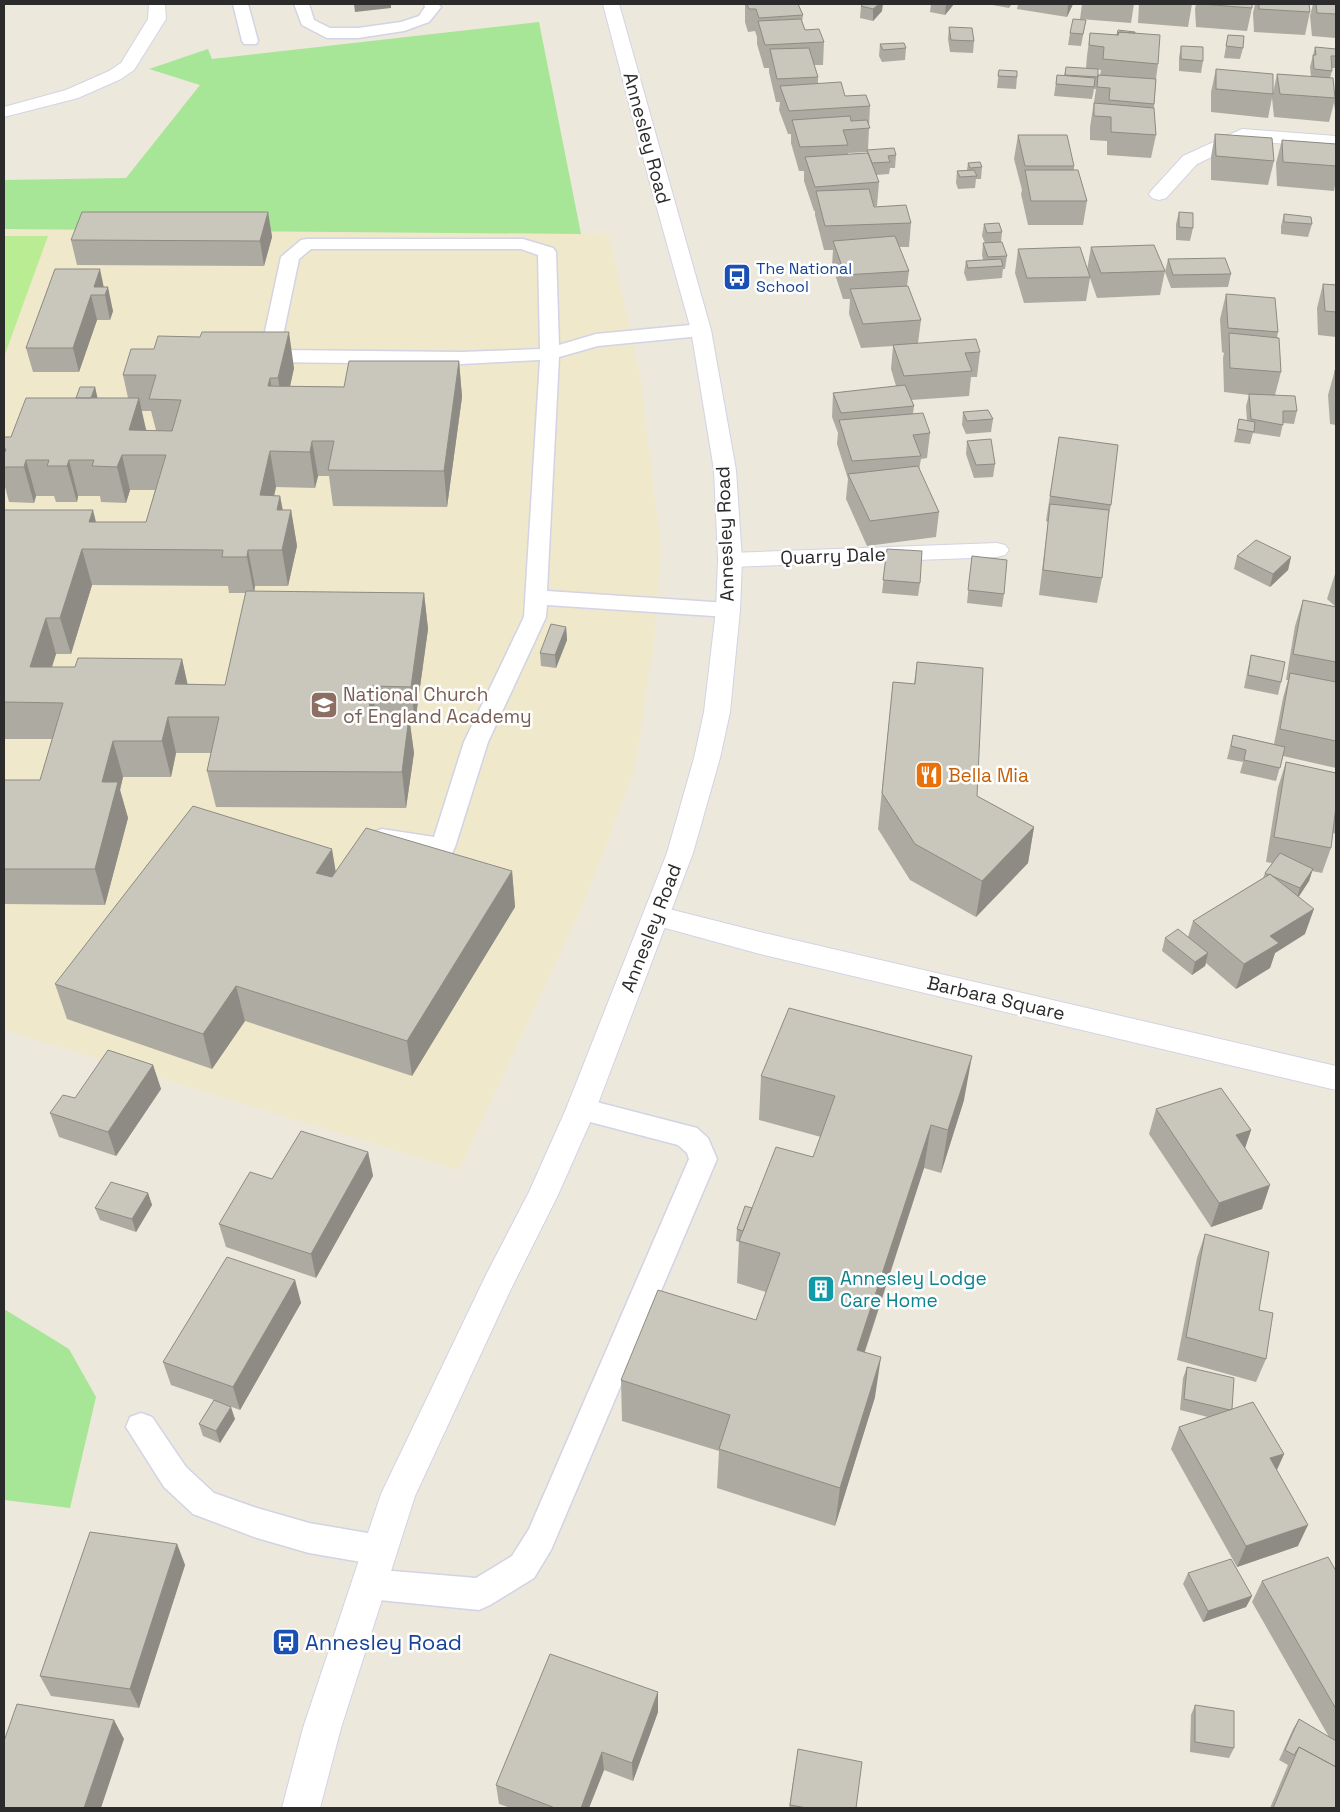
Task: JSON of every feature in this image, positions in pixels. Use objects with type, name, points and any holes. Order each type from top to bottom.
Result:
[{"type":"street","points":[[4,112],[72,94],[100,83],[128,66],[157,19],[157,4]]},
{"type":"street","name":"Annesley Road","points":[[301,1808],[322,1728],[398,1494],[497,1285],[543,1195],[581,1108],[657,916],[680,852],[707,758],[717,712],[728,610],[730,560],[725,470],[701,330],[611,4]]},
{"type":"street","points":[[1160,194],[1190,160],[1242,135],[1336,142]]},
{"type":"street","name":"Quarry Dale","points":[[730,560],[996,550]]},
{"type":"street","name":"Barbara Square","points":[[657,916],[760,943],[1336,1078]]},
{"type":"lane","points":[[240,4],[250,41]]},
{"type":"lane","points":[[302,4],[307,22],[327,33],[358,34],[404,26],[424,19],[433,7],[431,4]]},
{"type":"lane","points":[[269,356],[290,256],[307,244],[523,244],[547,252],[550,354],[535,617],[476,742],[443,846],[363,835]]},
{"type":"lane","points":[[239,356],[460,358],[550,354],[596,340],[701,330]]},
{"type":"lane","points":[[536,597],[728,610]]},
{"type":"lane","points":[[369,1584],[479,1594],[523,1567],[540,1539],[703,1159],[698,1146],[687,1136],[581,1108]]},
{"type":"lane","points":[[141,1427],[175,1478],[204,1504],[257,1524],[309,1538],[379,1550]]},
{"type":"shaded area","name":"National Church of England Academy","points":[[4,229],[609,234],[641,381],[661,549],[654,640],[635,769],[584,902],[459,1170],[4,1030]]},
{"type":"green space","points":[[539,22],[581,234],[4,229],[4,180],[126,178],[200,85],[149,69],[208,49],[212,59]]},
{"type":"green space","points":[[4,236],[48,236],[4,357]]},
{"type":"green space","points":[[4,1309],[69,1349],[96,1397],[70,1508],[4,1500]]},
{"type":"building","points":[[747,4],[798,4],[803,15],[759,18],[756,9],[749,9]]},
{"type":"building","points":[[863,4],[879,4],[873,9],[861,6]]},
{"type":"building","points":[[1201,4],[1252,4],[1252,8]]},
{"type":"building","points":[[1259,4],[1309,4],[1310,12],[1259,9]]},
{"type":"building","points":[[1316,4],[1336,4],[1336,14],[1317,13]]},
{"type":"building","points":[[801,19],[805,30],[819,29],[824,42],[765,45],[758,21]]},
{"type":"building","points":[[1073,19],[1086,20],[1083,34],[1070,33]]},
{"type":"building","points":[[949,27],[972,28],[974,41],[951,40]]},
{"type":"building","points":[[1118,30],[1135,33],[1119,32],[1117,35]]},
{"type":"building","points":[[1119,32],[1160,35],[1158,64],[1103,59],[1104,47],[1089,45],[1090,33],[1118,35]]},
{"type":"building","points":[[1228,35],[1244,36],[1243,48],[1226,46]]},
{"type":"building","points":[[904,43],[906,48],[883,50],[880,44]]},
{"type":"building","points":[[1181,46],[1203,47],[1203,61],[1181,59]]},
{"type":"building","points":[[1315,47],[1336,49],[1336,56],[1331,56],[1332,71],[1314,69],[1313,55],[1316,55]]},
{"type":"building","points":[[809,48],[818,77],[777,79],[770,49]]},
{"type":"building","points":[[1066,67],[1098,69],[1098,77],[1065,75]]},
{"type":"building","points":[[1216,69],[1273,74],[1273,94],[1216,89]]},
{"type":"building","points":[[999,70],[1017,71],[1017,77],[998,76]]},
{"type":"building","points":[[1277,74],[1333,78],[1335,98],[1280,94]]},
{"type":"building","points":[[1057,75],[1095,78],[1094,87],[1056,84]]},
{"type":"building","points":[[1098,75],[1156,79],[1154,104],[1109,100],[1110,88],[1097,87]]},
{"type":"building","points":[[841,82],[845,96],[866,95],[870,106],[789,111],[780,86]]},
{"type":"building","points":[[1094,103],[1154,108],[1156,135],[1111,132],[1111,117],[1094,116]]},
{"type":"building","points":[[850,116],[851,121],[867,120],[870,128],[843,130],[848,145],[800,147],[792,120]]},
{"type":"building","points":[[1215,134],[1272,138],[1274,161],[1216,156]]},
{"type":"building","points":[[1018,135],[1067,135],[1074,166],[1025,166]]},
{"type":"building","points":[[1282,140],[1336,144],[1336,166],[1283,162]]},
{"type":"building","points":[[894,148],[896,155],[888,156],[890,162],[872,163],[867,150]]},
{"type":"building","points":[[868,153],[879,182],[815,187],[805,157]]},
{"type":"building","points":[[980,162],[982,167],[970,168],[968,163]]},
{"type":"building","points":[[974,170],[977,176],[960,177],[957,171]]},
{"type":"building","points":[[1025,170],[1078,170],[1087,201],[1031,201]]},
{"type":"building","points":[[869,189],[874,207],[906,205],[911,223],[825,226],[816,191]]},
{"type":"building","points":[[82,212],[268,212],[260,241],[71,240]]},
{"type":"building","points":[[1179,212],[1193,213],[1193,228],[1179,227]]},
{"type":"building","points":[[1284,214],[1311,217],[1312,224],[1284,222]]},
{"type":"building","points":[[999,223],[1002,232],[987,233],[984,224]]},
{"type":"building","points":[[895,236],[909,271],[845,275],[833,241]]},
{"type":"building","points":[[1002,242],[1007,256],[988,257],[983,243]]},
{"type":"building","points":[[1154,245],[1165,271],[1101,273],[1091,247]]},
{"type":"building","points":[[1080,247],[1090,277],[1027,278],[1018,249]]},
{"type":"building","points":[[1225,258],[1231,274],[1173,275],[1168,259]]},
{"type":"building","points":[[1001,259],[1003,266],[968,268],[966,261]]},
{"type":"building","points":[[55,269],[100,269],[94,287],[108,287],[105,295],[91,295],[73,348],[26,348]]},
{"type":"building","points":[[1323,284],[1336,285],[1336,312],[1325,311]]},
{"type":"building","points":[[908,286],[921,320],[863,324],[850,289]]},
{"type":"building","points":[[1226,294],[1275,298],[1278,332],[1228,328]]},
{"type":"building","points":[[202,332],[289,332],[278,378],[270,378],[268,386],[344,387],[349,361],[459,361],[444,471],[328,470],[334,441],[312,441],[310,452],[270,451],[260,495],[280,496],[277,510],[291,510],[282,550],[248,550],[247,557],[222,557],[223,550],[82,549],[60,618],[46,618],[30,667],[75,667],[78,658],[182,659],[175,684],[225,685],[246,591],[424,593],[411,687],[372,686],[368,716],[409,717],[402,772],[207,771],[219,717],[168,717],[162,741],[113,741],[102,782],[118,782],[95,869],[4,869],[4,780],[40,780],[63,703],[4,702],[4,510],[93,510],[89,522],[146,522],[166,455],[122,455],[117,467],[92,466],[94,460],[69,460],[67,466],[47,466],[49,460],[26,460],[24,467],[4,467],[6,449],[4,449],[4,437],[11,437],[26,398],[139,398],[129,430],[172,431],[181,400],[149,399],[156,375],[123,375],[131,349],[154,349],[158,336],[200,337]]},
{"type":"building","points":[[1229,333],[1279,338],[1281,372],[1230,368]]},
{"type":"building","points":[[976,339],[980,352],[965,353],[972,371],[904,376],[893,345]]},
{"type":"building","points":[[905,385],[914,406],[841,413],[833,393]]},
{"type":"building","points":[[80,387],[95,387],[91,398],[76,398]]},
{"type":"building","points":[[1249,394],[1295,396],[1297,411],[1283,411],[1283,425],[1251,419]]},
{"type":"building","points":[[988,410],[993,419],[967,421],[963,412]]},
{"type":"building","points":[[923,413],[930,433],[913,435],[921,456],[852,461],[839,420]]},
{"type":"building","points":[[1239,419],[1255,422],[1254,432],[1237,429]]},
{"type":"building","points":[[1059,437],[1118,445],[1111,505],[1050,496]]},
{"type":"building","points":[[991,439],[995,464],[976,465],[967,441]]},
{"type":"building","points":[[918,466],[939,512],[870,521],[848,474]]},
{"type":"building","points":[[1050,504],[1109,510],[1102,578],[1043,570]]},
{"type":"building","points":[[1256,540],[1291,557],[1273,574],[1237,556]]},
{"type":"building","points":[[887,549],[922,551],[920,583],[883,580]]},
{"type":"building","points":[[972,556],[1007,560],[1004,594],[968,590]]},
{"type":"building","points":[[1303,600],[1336,607],[1336,662],[1293,654]]},
{"type":"building","points":[[551,624],[566,627],[555,655],[540,653]]},
{"type":"building","points":[[1251,655],[1285,662],[1281,682],[1248,675]]},
{"type":"building","name":"Bella Mia","points":[[917,662],[983,668],[977,796],[1034,827],[982,881],[915,844],[882,793],[893,682],[915,684]]},
{"type":"building","points":[[1290,673],[1336,682],[1336,741],[1280,729]]},
{"type":"building","points":[[1233,735],[1285,747],[1280,768],[1244,760],[1246,750],[1231,746]]},
{"type":"building","points":[[1286,762],[1336,773],[1336,806],[1331,848],[1274,837]]},
{"type":"building","points":[[193,806],[332,849],[316,873],[332,877],[366,828],[512,871],[407,1041],[236,986],[203,1034],[55,984]]},
{"type":"building","points":[[1280,853],[1313,869],[1300,888],[1265,873]]},
{"type":"building","points":[[1270,874],[1314,909],[1270,936],[1279,943],[1244,964],[1193,921]]},
{"type":"building","points":[[1178,929],[1208,953],[1195,962],[1165,938]]},
{"type":"building","name":"Annesley Lodge Care Home","points":[[789,1008],[972,1056],[948,1130],[931,1125],[857,1350],[881,1357],[840,1488],[719,1449],[730,1415],[621,1380],[658,1290],[756,1320],[780,1253],[739,1241],[776,1147],[813,1157],[835,1096],[761,1076]]},
{"type":"building","points":[[108,1050],[153,1065],[108,1132],[50,1113],[63,1095],[75,1098]]},
{"type":"building","points":[[1221,1088],[1251,1130],[1236,1135],[1270,1185],[1219,1203],[1156,1109]]},
{"type":"building","points":[[301,1131],[368,1152],[311,1254],[219,1224],[250,1172],[272,1179]]},
{"type":"building","points":[[111,1182],[148,1193],[132,1219],[95,1208]]},
{"type":"building","points":[[745,1206],[752,1208],[743,1231],[737,1229]]},
{"type":"building","points":[[1205,1234],[1269,1252],[1259,1310],[1273,1313],[1266,1359],[1186,1337]]},
{"type":"building","points":[[227,1257],[295,1280],[233,1387],[163,1362]]},
{"type":"building","points":[[1187,1367],[1234,1378],[1232,1409],[1184,1399]]},
{"type":"building","points":[[214,1400],[231,1407],[216,1431],[199,1424]]},
{"type":"building","points":[[1253,1402],[1284,1454],[1270,1458],[1308,1525],[1246,1546],[1179,1427]]},
{"type":"building","points":[[90,1532],[177,1544],[130,1689],[40,1676]]},
{"type":"building","points":[[1328,1557],[1336,1571],[1336,1709],[1262,1581]]},
{"type":"building","points":[[1231,1559],[1252,1596],[1208,1611],[1188,1573]]},
{"type":"building","points":[[550,1654],[658,1692],[632,1763],[602,1752],[581,1808],[555,1808],[496,1785]]},
{"type":"building","points":[[17,1704],[114,1720],[84,1808],[4,1808],[4,1741]]},
{"type":"building","points":[[1195,1705],[1234,1711],[1234,1748],[1195,1742]]},
{"type":"building","points":[[1299,1719],[1336,1741],[1336,1767],[1299,1747],[1294,1755],[1285,1750]]},
{"type":"building","points":[[1299,1747],[1336,1767],[1336,1808],[1273,1808]]},
{"type":"building","points":[[798,1749],[862,1762],[856,1808],[807,1808],[790,1805]]},
{"type":"place","name":"The National School","points":[[737,277]]},
{"type":"place","name":"National Church of England Academy","points":[[324,705]]},
{"type":"place","name":"Bella Mia","points":[[929,775]]},
{"type":"place","name":"Annesley Lodge Care Home","points":[[821,1289]]},
{"type":"place","name":"Annesley Road","points":[[286,1642]]}]
